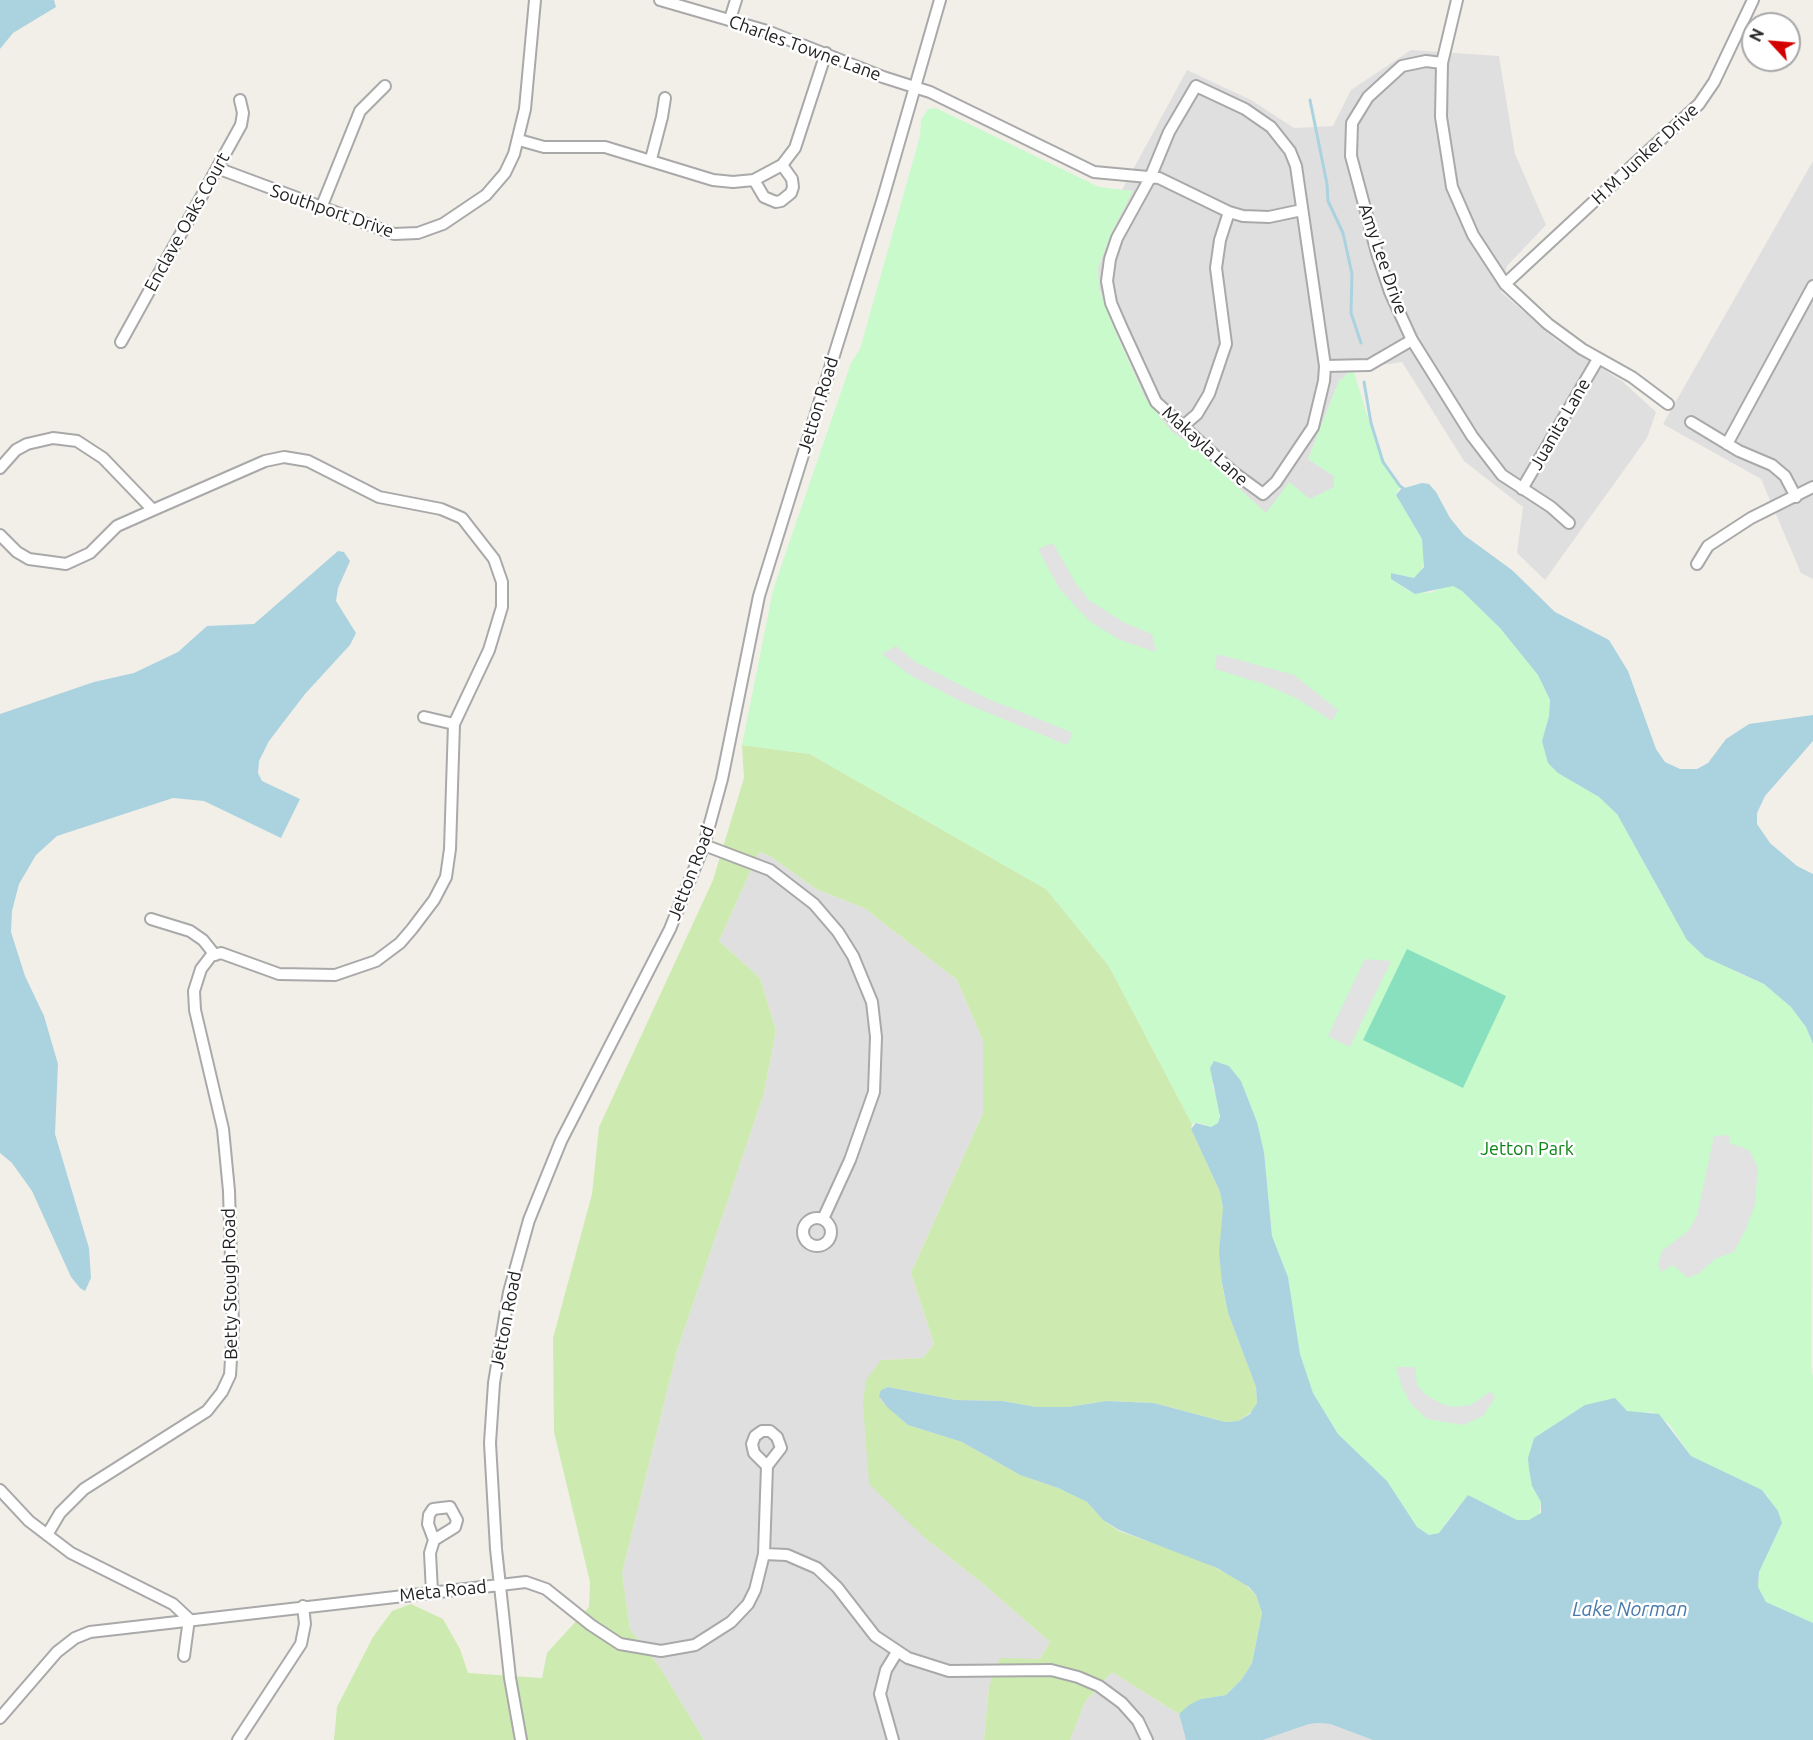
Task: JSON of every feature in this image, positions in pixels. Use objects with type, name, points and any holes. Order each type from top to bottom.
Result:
[{"type":"street","name":"Southport Drive","points":[[217,168],[394,234],[410,235],[429,230],[465,212],[486,195],[505,173],[519,140],[525,109],[535,0]]},
{"type":"street","name":"Charles Towne Lane","points":[[660,0],[730,20],[826,53],[915,89],[930,92],[1094,172],[1159,177],[1229,212],[1255,218],[1302,210]]},
{"type":"street","points":[[730,20],[736,0]]},
{"type":"street","name":"Jetton Road","points":[[521,1740],[510,1678],[500,1585],[492,1496],[491,1416],[500,1336],[520,1250],[561,1141],[670,929],[704,845],[722,779],[759,596],[915,89],[940,0]]},
{"type":"street","points":[[1457,0],[1442,63],[1443,134],[1452,187],[1473,235],[1505,284],[1548,324],[1598,359],[1632,377],[1668,404]]},
{"type":"street","name":"H M Junker Drive","points":[[1505,284],[1700,104],[1714,82],[1753,0]]},
{"type":"street","points":[[519,140],[544,147],[605,147],[651,159],[713,180],[733,182],[754,180],[782,165],[800,140],[826,53]]},
{"type":"street","name":"Amy Lee Drive","points":[[1442,63],[1426,61],[1402,66],[1381,83],[1363,104],[1352,123],[1351,156],[1377,253],[1390,292],[1412,340],[1484,452],[1503,475],[1551,507],[1569,523]]},
{"type":"street","points":[[321,208],[360,111],[386,86]]},
{"type":"street","name":"Makayla Lane","points":[[1197,86],[1259,118],[1282,138],[1296,166],[1302,210],[1325,366],[1313,428],[1276,482],[1263,494],[1233,472],[1156,402],[1145,383],[1111,303],[1107,281],[1116,238],[1150,178],[1169,132],[1197,86]]},
{"type":"street","points":[[651,159],[662,117],[664,98]]},
{"type":"street","name":"Enclave Oaks Court","points":[[121,342],[241,125],[243,113],[240,100]]},
{"type":"street","points":[[754,180],[769,201],[781,201],[791,193],[793,187],[792,179],[782,165]]},
{"type":"street","points":[[1182,428],[1197,414],[1209,394],[1226,344],[1216,268],[1220,240],[1229,212]]},
{"type":"street","points":[[1726,444],[1813,286]]},
{"type":"street","points":[[1325,366],[1369,365],[1412,340]]},
{"type":"street","name":"Juanita Lane","points":[[1522,489],[1598,359]]},
{"type":"street","points":[[1691,422],[1726,444],[1772,465],[1785,476],[1796,497]]},
{"type":"street","points":[[0,468],[16,450],[27,444],[53,438],[77,441],[103,458],[153,510]]},
{"type":"street","points":[[0,536],[17,552],[29,559],[66,564],[75,562],[90,553],[117,526],[248,468],[284,457],[308,461],[379,497],[457,515],[473,529],[494,559],[504,595],[496,630],[454,724],[450,849],[446,877],[434,900],[400,943],[361,968],[323,976],[268,972],[227,954],[215,955],[203,940],[190,931],[151,919]]},
{"type":"street","points":[[1697,564],[1708,546],[1751,519],[1813,487]]},
{"type":"street","points":[[424,717],[454,724]]},
{"type":"street","points":[[704,845],[770,870],[808,899],[825,915],[853,956],[872,1002],[876,1037],[874,1092],[850,1160],[824,1219]]},
{"type":"street","name":"Betty Stough Road","points":[[47,1535],[60,1513],[84,1489],[207,1411],[222,1392],[230,1375],[233,1292],[227,1164],[217,1098],[194,1000],[201,969],[206,960],[215,955]]},
{"type":"street","name":"Meta Road","points":[[0,1718],[57,1652],[75,1638],[90,1632],[189,1618],[432,1592],[531,1582],[562,1599],[591,1625],[620,1644],[645,1650],[670,1650],[695,1645],[709,1638],[740,1614],[755,1590],[764,1554],[767,1466]]},
{"type":"street","points":[[0,1490],[28,1521],[47,1535],[96,1566],[173,1604],[189,1618],[184,1656]]},
{"type":"street","points":[[432,1592],[429,1566],[434,1540]]},
{"type":"street","points":[[764,1554],[787,1555],[817,1568],[837,1587],[875,1636],[908,1658],[949,1671],[1051,1670],[1078,1677],[1099,1686],[1122,1703],[1138,1721],[1147,1740]]},
{"type":"street","points":[[241,1739],[301,1644],[305,1624],[303,1606]]},
{"type":"street","points":[[893,1740],[880,1694],[886,1670],[897,1652]]},
{"type":"shaded area","points":[[1411,50],[1499,56],[1515,154],[1546,225],[1507,266],[1501,292],[1556,340],[1622,381],[1656,412],[1647,438],[1545,580],[1517,553],[1523,507],[1464,461],[1402,362],[1353,369],[1339,381],[1308,459],[1334,476],[1334,487],[1310,499],[1266,514],[1194,447],[1171,431],[1145,398],[1099,289],[1098,268],[1111,233],[1132,191],[1122,190],[1187,70],[1251,100],[1294,128],[1333,126],[1351,90]]},
{"type":"shaded area","points":[[1813,161],[1813,579],[1801,573],[1761,479],[1663,424]]},
{"type":"shaded area","points":[[1053,543],[1076,584],[1090,601],[1125,623],[1152,634],[1156,652],[1120,640],[1092,623],[1077,608],[1059,588],[1038,549]]},
{"type":"shaded area","points":[[896,646],[917,663],[986,698],[1073,733],[1067,745],[962,702],[910,675],[882,654]]},
{"type":"shaded area","points":[[1217,654],[1294,675],[1338,710],[1332,721],[1296,698],[1264,684],[1215,669]]},
{"type":"shaded area","points":[[759,852],[770,856],[816,889],[864,908],[957,980],[983,1041],[983,1113],[911,1273],[934,1344],[923,1358],[881,1360],[926,1539],[981,1582],[1050,1642],[1040,1659],[989,1686],[984,1740],[704,1740],[659,1666],[630,1629],[622,1573],[677,1351],[764,1093],[776,1030],[760,978],[719,941]]},
{"type":"shaded area","points":[[1365,959],[1391,961],[1350,1047],[1328,1036]]},
{"type":"shaded area","points":[[1730,1135],[1729,1143],[1749,1150],[1758,1168],[1755,1204],[1746,1229],[1734,1252],[1715,1259],[1698,1274],[1688,1278],[1673,1265],[1661,1272],[1658,1264],[1662,1251],[1688,1231],[1697,1216],[1714,1136]]},
{"type":"shaded area","points":[[1396,1367],[1415,1367],[1417,1385],[1426,1395],[1442,1404],[1453,1407],[1471,1405],[1491,1391],[1495,1398],[1483,1416],[1463,1425],[1427,1419],[1411,1404],[1402,1387]]},
{"type":"shaded area","points":[[1112,1672],[1179,1714],[1186,1740],[1070,1740],[1085,1702]]},
{"type":"shaded area","points":[[1309,1724],[1330,1724],[1373,1740],[1263,1740]]},
{"type":"green space","name":"Jetton Park","points":[[936,108],[1099,187],[1133,191],[1111,233],[1098,268],[1099,289],[1112,324],[1145,398],[1171,431],[1194,447],[1266,513],[1289,482],[1310,499],[1334,487],[1334,476],[1308,459],[1339,381],[1353,369],[1377,448],[1400,486],[1396,495],[1422,539],[1425,560],[1419,576],[1414,578],[1391,573],[1391,579],[1409,591],[1431,593],[1444,586],[1453,586],[1462,591],[1500,628],[1538,675],[1550,701],[1549,716],[1542,741],[1578,785],[1599,797],[1617,814],[1665,901],[1736,972],[1764,984],[1791,1007],[1806,1027],[1813,1044],[1811,1365],[1813,1378],[1813,1623],[1766,1602],[1758,1587],[1759,1572],[1782,1523],[1767,1495],[1691,1456],[1669,1424],[1652,1412],[1637,1413],[1585,1405],[1534,1438],[1530,1451],[1532,1486],[1541,1502],[1539,1516],[1529,1520],[1517,1520],[1493,1508],[1457,1508],[1439,1533],[1429,1535],[1417,1527],[1387,1481],[1338,1434],[1313,1393],[1300,1354],[1288,1277],[1272,1236],[1264,1152],[1257,1122],[1241,1081],[1228,1065],[1212,1084],[1220,1109],[1218,1123],[1211,1127],[1199,1123],[1192,1124],[1109,966],[1046,889],[810,754],[742,745],[773,590],[851,363],[860,349],[920,136],[921,120],[928,109]]},
{"type":"green space","points":[[742,745],[810,754],[1046,889],[1109,966],[1192,1124],[1191,1129],[1220,1192],[1223,1208],[1222,1284],[1228,1313],[1256,1387],[1257,1403],[1253,1411],[1238,1421],[1225,1422],[1154,1403],[1106,1401],[1068,1407],[1036,1407],[1003,1401],[956,1400],[888,1387],[884,1388],[880,1400],[908,1425],[962,1442],[1020,1475],[1058,1488],[1087,1502],[1103,1520],[1119,1531],[1198,1559],[1242,1581],[1256,1595],[1262,1613],[1252,1663],[1242,1679],[1226,1695],[1201,1699],[1179,1714],[1112,1672],[1085,1702],[1070,1740],[984,1740],[989,1686],[1000,1658],[1040,1659],[1050,1642],[981,1582],[926,1539],[869,1484],[863,1403],[866,1380],[881,1360],[923,1358],[934,1344],[911,1273],[983,1113],[983,1041],[957,980],[864,908],[816,889],[770,856],[759,852],[719,941],[760,978],[776,1030],[764,1093],[677,1351],[622,1573],[630,1629],[659,1666],[704,1740],[334,1740],[337,1707],[373,1637],[392,1611],[411,1604],[443,1619],[460,1649],[468,1673],[542,1678],[547,1653],[589,1607],[590,1582],[554,1432],[553,1338],[592,1194],[599,1127],[713,880],[744,778]]},
{"type":"green space","points":[[1407,949],[1506,996],[1463,1088],[1363,1040]]},
{"type":"water","points":[[0,0],[54,0],[56,7],[13,33],[0,49]]},
{"type":"water","points":[[1422,483],[1429,484],[1436,492],[1450,518],[1464,535],[1512,570],[1555,612],[1609,640],[1628,671],[1656,749],[1665,762],[1680,769],[1697,769],[1708,763],[1726,739],[1749,724],[1813,715],[1813,741],[1765,796],[1757,813],[1757,824],[1770,843],[1797,866],[1813,874],[1813,1044],[1806,1027],[1791,1007],[1764,984],[1705,957],[1687,940],[1617,814],[1599,797],[1558,773],[1548,763],[1542,741],[1549,716],[1550,700],[1538,675],[1500,628],[1462,591],[1453,586],[1415,594],[1391,579],[1391,573],[1414,578],[1424,567],[1422,539],[1396,495],[1401,489]]},
{"type":"water","points":[[338,551],[344,552],[350,561],[338,588],[336,601],[356,633],[350,645],[305,694],[269,741],[259,761],[258,773],[262,781],[300,799],[281,838],[204,801],[173,798],[57,836],[36,855],[19,884],[12,911],[11,932],[25,976],[44,1016],[58,1064],[55,1134],[89,1248],[91,1278],[85,1291],[71,1277],[32,1191],[12,1163],[0,1153],[0,714],[94,682],[134,673],[178,652],[207,626],[254,624]]},
{"type":"water","name":"Lake Norman","points":[[1214,1061],[1229,1066],[1241,1081],[1257,1122],[1264,1152],[1272,1236],[1288,1277],[1300,1354],[1313,1393],[1338,1434],[1387,1481],[1417,1527],[1429,1535],[1439,1533],[1468,1495],[1517,1520],[1529,1520],[1541,1513],[1541,1502],[1532,1486],[1529,1469],[1528,1458],[1534,1438],[1585,1405],[1615,1398],[1627,1411],[1659,1414],[1691,1456],[1762,1490],[1778,1511],[1782,1523],[1759,1572],[1758,1587],[1766,1602],[1813,1623],[1813,1740],[1373,1740],[1330,1724],[1318,1723],[1263,1740],[1186,1740],[1179,1714],[1189,1705],[1201,1699],[1226,1695],[1242,1679],[1252,1663],[1262,1613],[1256,1595],[1249,1587],[1217,1568],[1119,1530],[1103,1520],[1087,1502],[1058,1488],[1020,1475],[962,1442],[908,1425],[887,1407],[879,1396],[881,1390],[888,1387],[956,1400],[1003,1401],[1036,1407],[1068,1407],[1106,1401],[1154,1403],[1225,1422],[1238,1421],[1250,1414],[1257,1403],[1256,1387],[1228,1313],[1222,1283],[1219,1252],[1223,1208],[1220,1192],[1191,1129],[1196,1123],[1211,1127],[1218,1123],[1220,1116],[1210,1068]]},
{"type":"waterway","points":[[1310,100],[1327,184],[1328,201],[1343,233],[1352,274],[1351,313],[1361,343]]},
{"type":"waterway","points":[[1364,382],[1371,423],[1383,462],[1400,486],[1407,491]]}]
